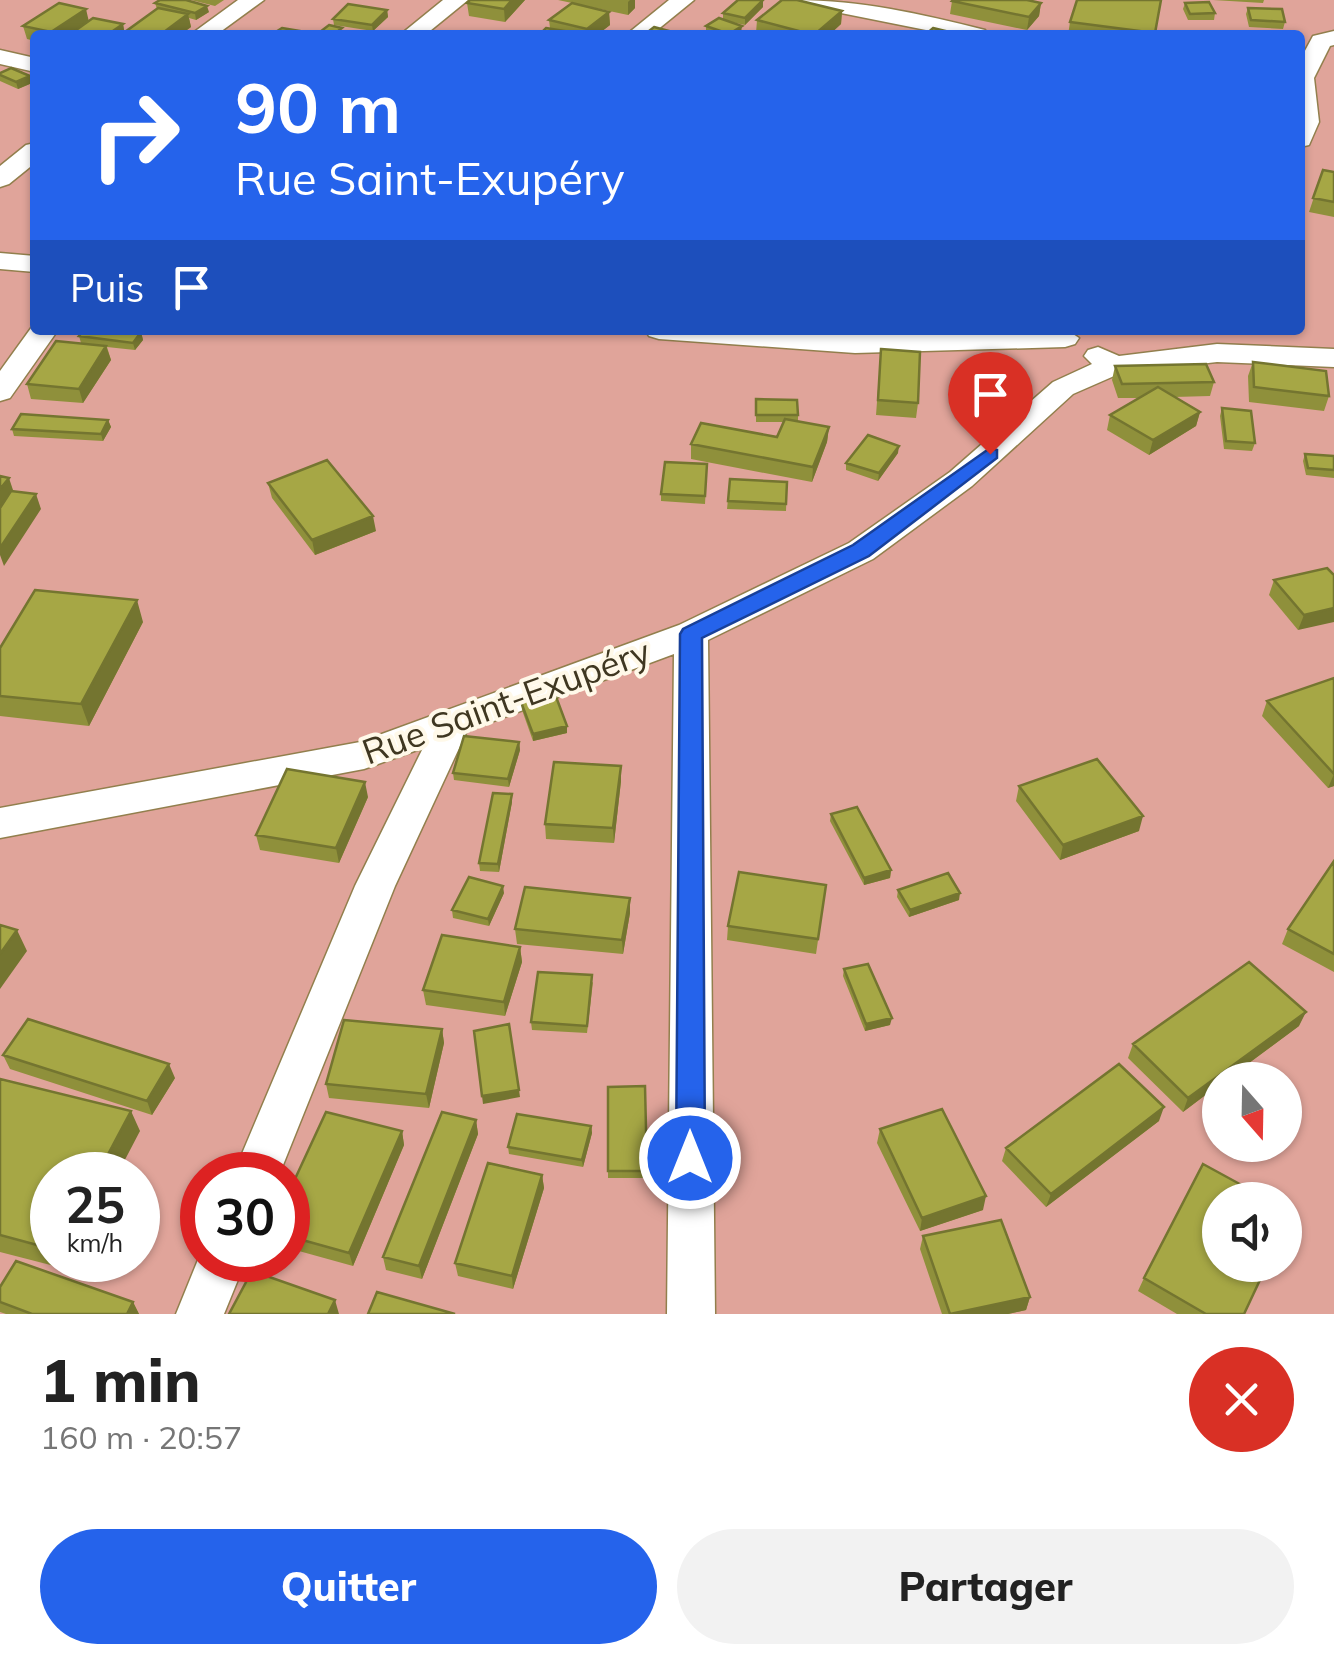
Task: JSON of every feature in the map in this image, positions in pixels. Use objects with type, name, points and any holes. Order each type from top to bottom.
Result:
[{"type":"street","points":[[208,30],[253,0]]},
{"type":"street","points":[[417,30],[457,0]]},
{"type":"street","points":[[644,30],[683,0]]},
{"type":"street","points":[[806,0],[957,30]]},
{"type":"street","points":[[890,30],[922,0]]},
{"type":"street","points":[[1305,72],[1322,41],[1334,38]]},
{"type":"street","points":[[0,56],[30,64]]},
{"type":"street","points":[[1305,127],[1334,127]]},
{"type":"street","points":[[0,178],[30,154]]},
{"type":"street","points":[[0,261],[30,264]]},
{"type":"street","points":[[0,392],[40,335]]},
{"type":"street","points":[[729,335],[856,344],[1036,335]]},
{"type":"street","points":[[1058,335],[1116,365]]},
{"type":"street","name":"Rue Saint-Exupéry","points":[[0,823],[364,755],[691,634],[861,550],[961,479],[1063,388],[1116,365],[1222,342],[1334,358]]},
{"type":"street","points":[[691,634],[691,1314]]},
{"type":"street","points":[[265,1152],[374,886],[452,725]]},
{"type":"street","points":[[200,1314],[213,1282]]},
{"type":"shaded area","points":[[0,0],[1334,0],[1334,1314],[0,1314]]},
{"type":"building","points":[[186,0],[207,6],[195,13],[155,3]]},
{"type":"building","points":[[512,0],[504,9],[467,3]]},
{"type":"building","points":[[738,0],[763,0],[745,18],[723,13]]},
{"type":"building","points":[[782,0],[842,11],[820,30],[795,30],[757,20]]},
{"type":"building","points":[[953,0],[1027,0],[1041,3],[1029,17]]},
{"type":"building","points":[[1077,0],[1161,0],[1156,30],[1070,22]]},
{"type":"building","points":[[1209,2],[1215,13],[1190,14],[1185,3]]},
{"type":"building","points":[[59,3],[86,9],[54,30],[23,26]]},
{"type":"building","points":[[572,3],[609,12],[587,29],[549,20]]},
{"type":"building","points":[[348,4],[387,10],[372,25],[333,19]]},
{"type":"building","points":[[158,8],[188,14],[167,30],[128,30]]},
{"type":"building","points":[[1248,8],[1282,9],[1285,22],[1251,20]]},
{"type":"building","points":[[93,18],[123,24],[114,30],[76,30]]},
{"type":"building","points":[[719,18],[742,26],[718,30],[706,26]]},
{"type":"building","points":[[11,68],[30,76],[16,82],[0,75]]},
{"type":"building","points":[[1323,170],[1334,172],[1334,202],[1313,198]]},
{"type":"building","points":[[80,335],[139,335],[133,343]]},
{"type":"building","points":[[56,341],[106,346],[79,389],[27,384]]},
{"type":"building","points":[[881,349],[920,352],[918,403],[878,400]]},
{"type":"building","points":[[1253,362],[1326,371],[1329,396],[1254,387]]},
{"type":"building","points":[[1206,364],[1214,382],[1122,384],[1115,366]]},
{"type":"building","points":[[1158,387],[1200,412],[1153,440],[1110,415]]},
{"type":"building","points":[[756,399],[797,400],[798,415],[756,415]]},
{"type":"building","points":[[1222,408],[1251,411],[1255,443],[1226,441]]},
{"type":"building","points":[[21,414],[108,420],[101,434],[12,429]]},
{"type":"building","points":[[785,419],[829,427],[813,467],[691,444],[701,423],[777,437]]},
{"type":"building","points":[[868,435],[899,446],[879,473],[846,463]]},
{"type":"building","points":[[1305,454],[1334,456],[1334,470],[1308,468]]},
{"type":"building","points":[[327,460],[373,516],[312,540],[268,483]]},
{"type":"building","points":[[665,462],[707,464],[705,496],[661,494]]},
{"type":"building","points":[[730,479],[787,482],[786,504],[728,501]]},
{"type":"building","points":[[11,491],[36,494],[0,548],[0,508]]},
{"type":"building","points":[[1327,568],[1334,575],[1334,608],[1304,615],[1274,580]]},
{"type":"building","points":[[35,590],[137,600],[81,704],[0,696],[0,648]]},
{"type":"building","points":[[1334,678],[1334,774],[1267,701]]},
{"type":"building","points":[[555,694],[567,726],[533,734],[521,702]]},
{"type":"building","points":[[464,736],[519,742],[508,779],[453,773]]},
{"type":"building","points":[[1097,759],[1143,816],[1063,845],[1019,786]]},
{"type":"building","points":[[554,762],[621,766],[613,828],[545,824]]},
{"type":"building","points":[[287,769],[365,782],[336,848],[256,835]]},
{"type":"building","points":[[493,793],[512,794],[498,864],[479,863]]},
{"type":"building","points":[[857,807],[891,870],[864,878],[831,814]]},
{"type":"building","points":[[1334,861],[1334,954],[1288,929]]},
{"type":"building","points":[[739,872],[826,885],[818,939],[728,926]]},
{"type":"building","points":[[948,873],[960,893],[910,910],[898,890]]},
{"type":"building","points":[[469,877],[503,886],[488,919],[452,910]]},
{"type":"building","points":[[525,887],[630,898],[622,940],[515,929]]},
{"type":"building","points":[[0,925],[17,930],[0,954]]},
{"type":"building","points":[[442,935],[520,947],[504,1002],[423,990]]},
{"type":"building","points":[[1249,962],[1306,1012],[1237,1062],[1202,1062],[1202,1088],[1188,1098],[1133,1044]]},
{"type":"building","points":[[868,964],[892,1018],[866,1024],[844,969]]},
{"type":"building","points":[[538,972],[592,975],[587,1026],[531,1022]]},
{"type":"building","points":[[28,1019],[169,1064],[147,1101],[3,1055]]},
{"type":"building","points":[[344,1020],[442,1029],[426,1094],[326,1084]]},
{"type":"building","points":[[509,1024],[519,1090],[482,1096],[474,1031]]},
{"type":"building","points":[[1119,1064],[1164,1107],[1051,1194],[1006,1148]]},
{"type":"building","points":[[0,1079],[131,1111],[109,1152],[30,1152],[30,1243],[0,1235]]},
{"type":"building","points":[[645,1086],[647,1171],[608,1171],[608,1087]]},
{"type":"building","points":[[942,1109],[986,1196],[922,1218],[880,1129]]},
{"type":"building","points":[[326,1112],[402,1131],[349,1253],[310,1242],[307,1152]]},
{"type":"building","points":[[442,1112],[476,1120],[419,1266],[383,1257]]},
{"type":"building","points":[[517,1114],[591,1126],[582,1160],[508,1147]]},
{"type":"building","points":[[488,1163],[542,1175],[512,1276],[455,1263]]},
{"type":"building","points":[[1203,1164],[1236,1182],[1202,1182],[1202,1282],[1259,1282],[1244,1314],[1206,1314],[1144,1278]]},
{"type":"building","points":[[1001,1220],[1030,1297],[950,1314],[923,1236]]},
{"type":"building","points":[[16,1261],[30,1266],[30,1282],[76,1282],[133,1302],[127,1314],[32,1314],[0,1302],[0,1287]]},
{"type":"building","points":[[246,1282],[283,1282],[335,1300],[328,1314],[229,1314]]},
{"type":"building","points":[[377,1292],[455,1314],[368,1314]]},
{"type":"route","points":[[690,1158],[691,634],[861,550],[990,454]]}]
